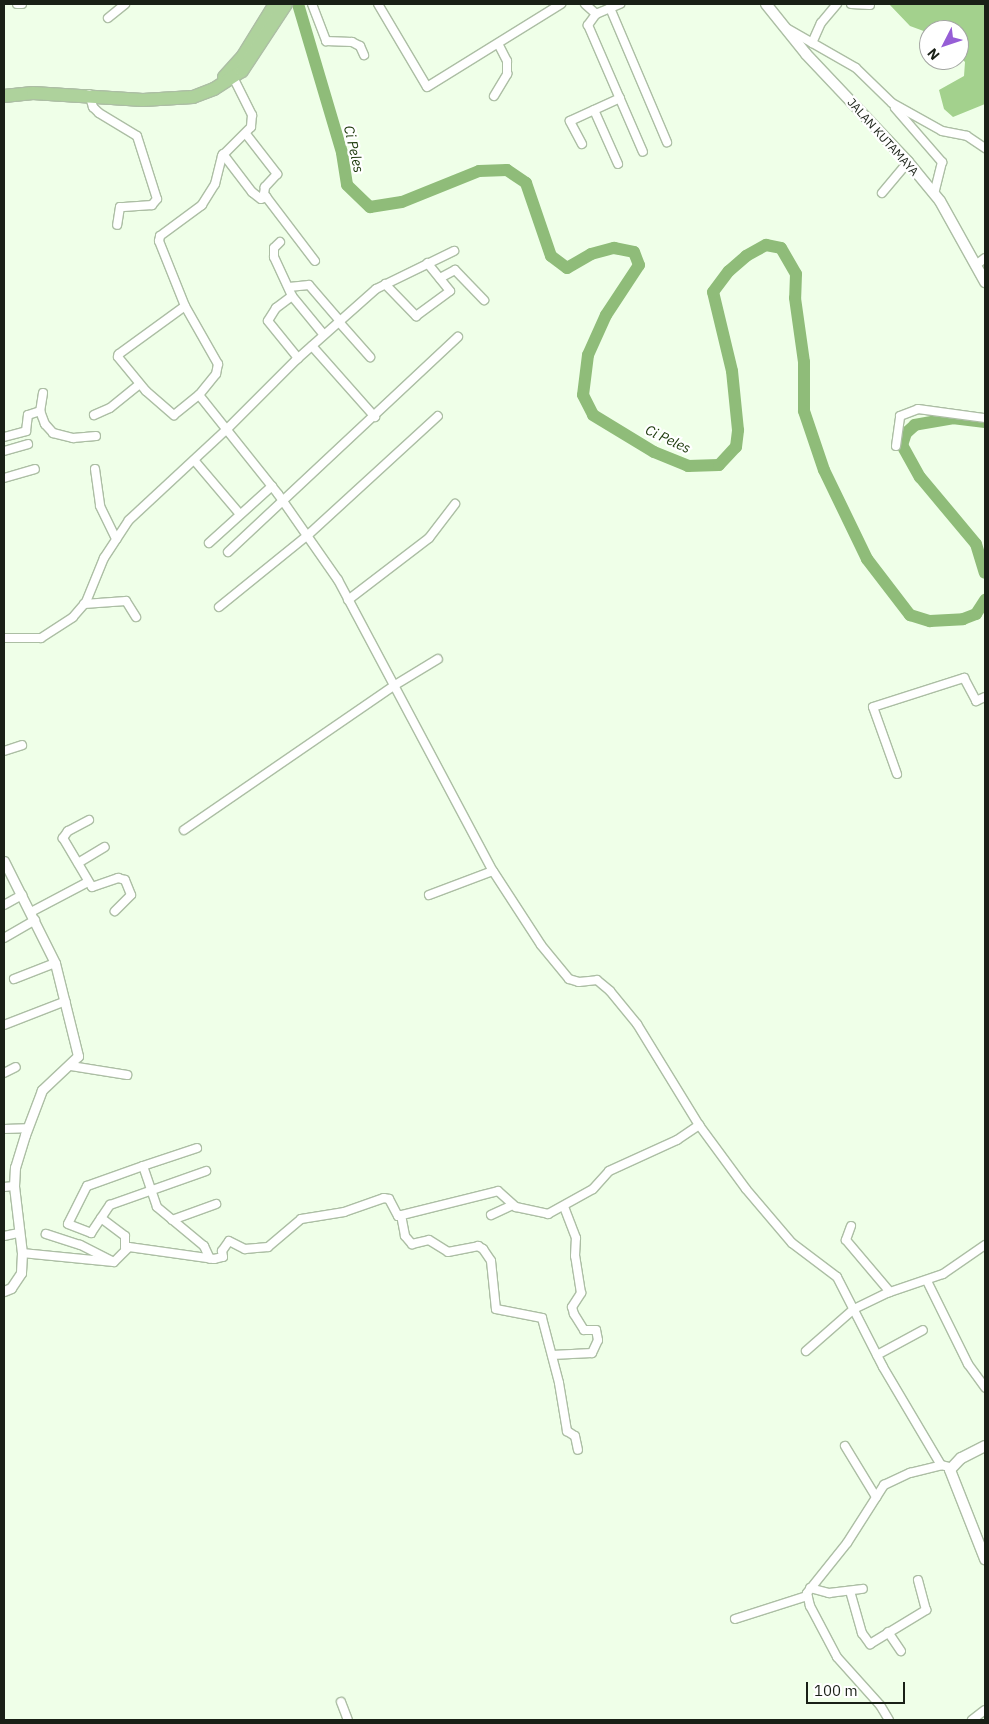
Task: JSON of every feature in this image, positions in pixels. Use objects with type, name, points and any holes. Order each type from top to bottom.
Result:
[{"type":"highway","points":[[4,96],[33,92],[89,94],[143,100],[184,97],[204,93],[250,62],[274,11],[286,4]]},
{"type":"main road","name":"JALAN KUTAMAYA","points":[[766,4],[782,25],[908,162],[934,193],[985,282]]},
{"type":"main road","points":[[985,1446],[946,1466],[985,1559]]},
{"type":"street","points":[[17,4],[22,4]]},
{"type":"street","points":[[108,18],[125,4]]},
{"type":"street","points":[[312,4],[326,41],[352,42],[360,46],[364,55]]},
{"type":"street","points":[[378,4],[427,87],[499,45],[561,4]]},
{"type":"street","points":[[584,4],[596,14]]},
{"type":"street","points":[[812,43],[821,22],[837,4]]},
{"type":"street","points":[[851,4],[870,5]]},
{"type":"street","points":[[642,152],[588,24],[596,14],[615,5],[667,142]]},
{"type":"street","points":[[782,25],[864,74],[942,162],[934,193]]},
{"type":"street","points":[[494,96],[507,74],[507,61],[499,45]]},
{"type":"street","points":[[185,306],[119,354],[121,362],[140,384],[176,416],[199,395],[216,374],[218,364],[185,306],[169,272],[159,237],[202,205],[215,184],[223,154],[246,134],[253,122],[252,115],[231,75]]},
{"type":"street","points":[[89,94],[93,107],[99,113],[137,136],[156,199],[152,205],[120,206],[118,225]]},
{"type":"street","points":[[582,144],[570,121],[620,98]]},
{"type":"street","points":[[885,98],[942,131],[967,136],[985,148]]},
{"type":"street","points":[[594,110],[618,164]]},
{"type":"street","points":[[246,134],[277,174],[264,190],[267,197],[315,261]]},
{"type":"street","points":[[223,154],[257,196],[267,197]]},
{"type":"street","points":[[882,193],[908,162]]},
{"type":"street","points":[[280,242],[274,248],[274,257],[292,296],[324,336]]},
{"type":"street","points":[[4,638],[41,638],[66,623],[84,604],[116,539],[129,520],[227,429],[298,358],[340,321],[385,284],[454,251]]},
{"type":"street","points":[[976,265],[985,258]]},
{"type":"street","points":[[385,284],[416,316],[449,292],[427,263]]},
{"type":"street","points":[[440,278],[455,270],[484,300]]},
{"type":"street","points":[[289,287],[309,285],[370,357]]},
{"type":"street","points":[[292,296],[276,308],[268,321],[298,358]]},
{"type":"street","points":[[228,552],[375,417],[458,337]]},
{"type":"street","points":[[312,346],[375,417]]},
{"type":"street","points":[[94,415],[110,408],[140,384]]},
{"type":"street","points":[[43,393],[40,411],[45,424],[60,437],[96,436]]},
{"type":"street","points":[[199,395],[283,501],[308,536],[348,600],[493,871],[528,922],[541,945],[569,979],[579,982],[597,980],[610,991],[637,1024],[699,1125],[783,1234],[837,1277],[877,1355],[946,1466],[888,1482],[876,1497],[847,1543],[809,1592]]},
{"type":"street","points":[[896,446],[900,416],[918,409],[985,418]]},
{"type":"street","points":[[4,437],[26,431],[28,415],[40,411]]},
{"type":"street","points":[[219,607],[308,536],[438,416]]},
{"type":"street","points":[[4,451],[28,444]]},
{"type":"street","points":[[194,460],[240,513]]},
{"type":"street","points":[[4,478],[35,469]]},
{"type":"street","points":[[95,469],[100,506],[116,539]]},
{"type":"street","points":[[209,543],[272,486]]},
{"type":"street","points":[[348,600],[430,538],[455,504]]},
{"type":"street","points":[[84,604],[126,601],[136,617]]},
{"type":"street","points":[[184,830],[394,685],[438,659]]},
{"type":"street","points":[[897,774],[873,707],[964,678],[976,702],[985,697]]},
{"type":"street","points":[[4,751],[22,744]]},
{"type":"street","points":[[88,820],[63,836],[88,882],[95,888],[114,879],[124,880],[131,895],[115,911]]},
{"type":"street","points":[[78,863],[105,847]]},
{"type":"street","points":[[4,861],[56,963],[78,1056],[70,1066],[42,1090],[27,1128],[15,1167],[14,1186],[18,1233],[22,1252],[18,1279],[11,1288],[4,1291]]},
{"type":"street","points":[[429,895],[493,871]]},
{"type":"street","points":[[4,938],[33,916],[88,882]]},
{"type":"street","points":[[4,906],[22,895]]},
{"type":"street","points":[[14,979],[56,963]]},
{"type":"street","points":[[4,1025],[66,1001]]},
{"type":"street","points":[[70,1066],[127,1075]]},
{"type":"street","points":[[4,1073],[16,1067]]},
{"type":"street","points":[[123,1250],[210,1259],[223,1257],[222,1251],[229,1241],[245,1249],[268,1247],[301,1218],[344,1212],[384,1198],[389,1199],[396,1215],[400,1215],[498,1191],[512,1205],[541,1214],[564,1206],[593,1189],[609,1171],[677,1140],[699,1125]]},
{"type":"street","points":[[4,1129],[27,1128]]},
{"type":"street","points":[[197,1148],[90,1184],[68,1222],[91,1233],[110,1205],[206,1171]]},
{"type":"street","points":[[143,1166],[158,1207],[204,1246],[210,1259]]},
{"type":"street","points":[[4,1187],[14,1186]]},
{"type":"street","points":[[172,1220],[216,1204]]},
{"type":"street","points":[[491,1215],[512,1205]]},
{"type":"street","points":[[552,1355],[594,1352],[598,1340],[596,1330],[584,1330],[572,1307],[581,1293],[575,1256],[576,1238],[564,1206]]},
{"type":"street","points":[[400,1215],[405,1236],[412,1244],[429,1240],[441,1250],[478,1246],[488,1253],[496,1309],[540,1317],[552,1355],[566,1429],[575,1436],[578,1450]]},
{"type":"street","points":[[101,1218],[125,1236],[123,1250],[114,1262]]},
{"type":"street","points":[[851,1226],[846,1240],[890,1292]]},
{"type":"street","points":[[4,1236],[18,1233]]},
{"type":"street","points":[[46,1234],[80,1245],[114,1262]]},
{"type":"street","points":[[806,1351],[854,1309],[890,1292],[927,1281],[959,1266],[985,1245]]},
{"type":"street","points":[[22,1252],[114,1262]]},
{"type":"street","points":[[927,1281],[968,1364],[985,1387]]},
{"type":"street","points":[[877,1355],[923,1330]]},
{"type":"street","points":[[844,1446],[876,1497]]},
{"type":"street","points":[[850,1591],[866,1642],[870,1644],[926,1610],[918,1580]]},
{"type":"street","points":[[735,1619],[809,1592],[829,1593],[863,1589]]},
{"type":"street","points":[[809,1592],[837,1656],[883,1709],[889,1720]]},
{"type":"street","points":[[888,1632],[901,1651]]},
{"type":"street","points":[[341,1702],[348,1720]]},
{"type":"street","points":[[972,1720],[985,1710]]},
{"type":"green space","points":[[889,4],[985,4],[985,104],[953,117],[944,109],[939,90],[964,76],[964,70],[969,70],[969,20],[919,20],[919,29],[910,26]]},
{"type":"waterway","name":"Ci Peles","points":[[298,4],[342,153],[347,185],[370,207],[402,202],[479,171],[507,170],[526,183],[551,256],[567,268],[591,254],[614,248],[634,252],[639,265],[606,315],[588,355],[583,395],[593,415],[654,452],[688,466],[719,465],[736,447],[738,430],[732,371],[713,292],[729,271],[746,256],[766,245],[781,248],[796,274],[795,298],[804,362],[804,411],[824,470],[867,559],[910,615],[930,621],[963,619],[976,614],[985,600]]},
{"type":"waterway","name":"Ci Peles","points":[[985,422],[954,418],[915,425],[906,433],[902,445],[920,477],[976,544],[985,573]]}]
